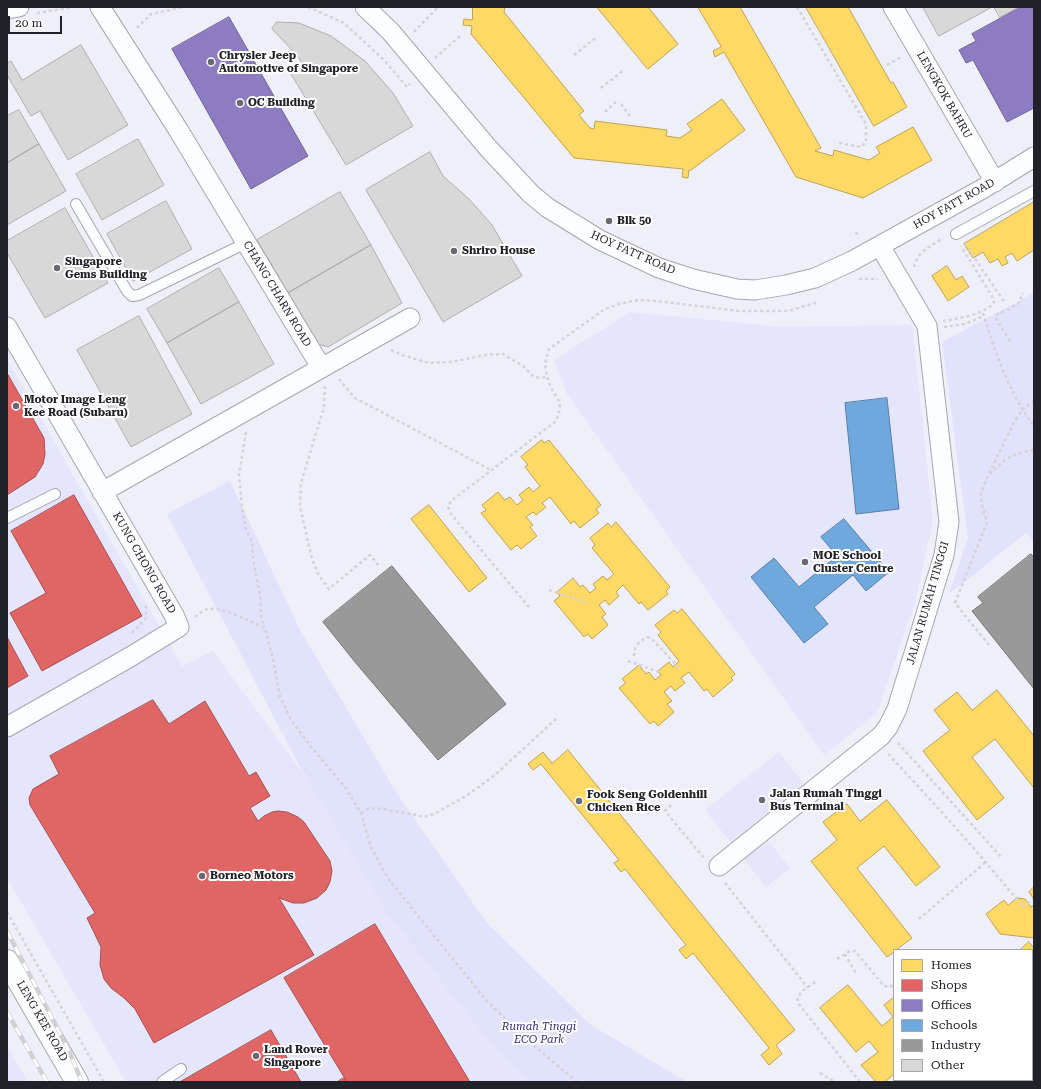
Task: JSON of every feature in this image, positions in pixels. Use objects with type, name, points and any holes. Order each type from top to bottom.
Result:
[{"type":"street","points":[[7,9],[19,7]]},
{"type":"street","name":"CHANG CHARN ROAD","points":[[100,7],[179,131],[328,375]]},
{"type":"street","name":"HOY FATT ROAD","points":[[365,7],[391,32],[493,154],[526,189],[548,208],[600,240],[659,268],[693,279],[737,289],[756,290],[815,278],[880,246],[995,182],[1034,157]]},
{"type":"street","name":"LENGKOK BAHRU","points":[[893,7],[995,182]]},
{"type":"street","name":"JALAN RUMAH TINGGI","points":[[717,870],[884,739],[897,709],[944,555],[949,522],[927,326],[880,246]]},
{"type":"street","points":[[102,492],[307,377],[328,375],[410,318]]},
{"type":"street","name":"KUNG CHONG ROAD","points":[[7,327],[174,615],[179,627],[130,657],[7,727]]},
{"type":"street","name":"LENG KEE ROAD","points":[[7,961],[76,1082]]},
{"type":"lane","points":[[957,234],[1034,191]]},
{"type":"lane","points":[[76,204],[127,291],[132,296],[139,295],[246,243]]},
{"type":"lane","points":[[7,518],[55,494]]},
{"type":"lane","points":[[164,1082],[181,1069]]},
{"type":"path","points":[[37,13],[74,7]]},
{"type":"path","points":[[137,28],[150,14],[184,7]]},
{"type":"path","points":[[308,7],[344,22],[384,60],[407,87],[412,83]]},
{"type":"path","points":[[402,45],[438,7]]},
{"type":"path","points":[[797,7],[850,94],[866,124],[866,142],[861,147],[839,144]]},
{"type":"path","points":[[431,62],[460,36]]},
{"type":"path","points":[[574,55],[597,37]]},
{"type":"path","points":[[887,65],[904,56]]},
{"type":"path","points":[[601,88],[624,70]]},
{"type":"path","points":[[605,112],[616,102]]},
{"type":"path","points":[[621,104],[630,116]]},
{"type":"path","points":[[957,234],[1005,303]]},
{"type":"path","points":[[940,321],[964,317],[991,306],[994,302],[960,245]]},
{"type":"path","points":[[858,279],[881,279]]},
{"type":"path","points":[[1010,341],[996,319],[996,315],[1018,304],[1023,293]]},
{"type":"path","points":[[529,607],[451,514],[448,507],[451,501],[556,421],[560,409],[559,401],[551,388],[547,377],[545,364],[549,349],[605,309],[638,300],[657,301],[740,312],[788,310],[819,302]]},
{"type":"path","points":[[942,327],[965,324],[984,315],[1000,363],[1022,410],[1034,426]]},
{"type":"path","points":[[387,348],[402,355],[429,363],[451,362],[485,355],[503,354],[524,366],[534,376],[540,378],[547,377]]},
{"type":"path","points":[[328,375],[354,398],[492,470]]},
{"type":"path","points":[[328,375],[324,407],[301,483],[300,506],[312,559],[319,576],[329,588],[370,555],[380,567]]},
{"type":"path","points":[[989,645],[955,603],[987,522],[982,505],[981,493],[1014,422],[1022,410],[1034,401]]},
{"type":"path","points":[[248,409],[239,475],[242,507],[246,529],[252,542],[264,628],[280,696],[291,720],[312,748],[345,787],[361,813],[372,848],[390,881],[441,946],[486,1000],[525,1038],[577,1082]]},
{"type":"path","points":[[987,478],[996,467],[1016,453],[1034,450]]},
{"type":"path","points":[[550,590],[585,602]]},
{"type":"path","points":[[130,635],[146,618],[147,607],[144,601]]},
{"type":"path","points":[[179,627],[202,611],[213,608],[240,616],[264,628]]},
{"type":"path","points":[[634,656],[634,649],[636,646],[648,637],[654,641],[679,668]]},
{"type":"path","points":[[628,661],[662,673]]},
{"type":"path","points":[[361,813],[370,808],[424,817],[434,814],[466,796],[495,775],[557,718]]},
{"type":"path","points":[[884,739],[1002,858]]},
{"type":"path","points":[[884,739],[928,796],[1023,907],[1034,898]]},
{"type":"path","points":[[671,805],[666,811],[717,870],[808,988]]},
{"type":"path","points":[[920,919],[986,862]]},
{"type":"path","points":[[7,912],[104,1082]]},
{"type":"path","points":[[837,959],[850,951],[854,951],[884,986],[890,987],[893,985]]},
{"type":"path","points":[[845,954],[854,974]]},
{"type":"path","points":[[815,982],[798,995],[796,999],[860,1082]]},
{"type":"path","points":[[820,1073],[835,1082]]},
{"type":"shaded area","name":"MOE School Cluster Centre","points":[[630,312],[783,327],[912,325],[933,521],[915,603],[877,713],[824,755],[567,394],[554,360]]},
{"type":"shaded area","points":[[7,359],[182,666],[213,651],[530,1082],[126,1082],[7,878]]},
{"type":"shaded area","points":[[779,752],[804,784],[754,823],[790,868],[766,887],[705,810]]},
{"type":"shaded area","points":[[7,1046],[28,1082],[7,1082]]},
{"type":"green space","points":[[1034,293],[1034,543],[1026,533],[949,594],[968,538],[942,342]]},
{"type":"green space","name":"Rumah Tinggi ECO Park","points":[[230,481],[300,630],[396,792],[486,922],[591,1025],[687,1082],[529,1082],[498,1052],[387,912],[298,763],[167,514]]},
{"type":"building: Homes","points":[[473,7],[505,7],[504,12],[584,111],[579,115],[590,128],[594,129],[595,121],[667,130],[666,136],[680,138],[692,130],[687,124],[722,99],[745,130],[689,170],[688,178],[682,177],[683,169],[574,158],[471,34],[472,26],[463,25],[464,19],[472,20]]},
{"type":"building: Homes","points":[[597,7],[648,7],[678,44],[648,69]]},
{"type":"building: Homes","points":[[698,7],[740,7],[821,148],[815,151],[833,156],[834,150],[869,160],[880,153],[876,147],[913,127],[932,160],[863,198],[796,177],[724,52],[715,57],[713,51],[721,47]]},
{"type":"building: Homes","points":[[806,7],[848,7],[891,83],[893,82],[907,107],[874,126]]},
{"type":"building: Homes","points":[[1034,202],[1034,250],[1017,261],[1012,253],[1005,257],[1008,263],[1002,266],[998,259],[990,263],[983,252],[973,258],[964,244]]},
{"type":"building: Homes","points":[[947,266],[956,280],[962,276],[969,287],[948,301],[932,276]]},
{"type":"building: Homes","points":[[542,440],[544,443],[549,440],[601,505],[596,509],[599,513],[580,528],[574,521],[571,524],[550,497],[542,503],[546,507],[536,515],[533,512],[526,517],[533,525],[530,527],[537,536],[521,549],[517,545],[511,550],[481,513],[486,510],[482,505],[498,492],[505,500],[510,497],[517,505],[523,500],[519,495],[529,487],[533,492],[540,486],[525,467],[528,465],[521,457]]},
{"type":"building: Homes","points":[[429,505],[487,578],[469,592],[411,519]]},
{"type":"building: Homes","points":[[616,522],[670,587],[666,591],[668,594],[648,610],[641,602],[639,604],[623,585],[616,592],[619,596],[609,605],[605,600],[599,605],[606,614],[602,617],[608,625],[592,639],[588,634],[584,637],[554,601],[560,596],[557,592],[573,578],[580,587],[583,585],[590,593],[596,588],[593,584],[603,576],[607,580],[614,574],[592,548],[595,545],[590,538],[608,523],[611,527]]},
{"type":"building: Homes","points":[[682,609],[735,674],[731,678],[733,680],[713,697],[707,689],[704,691],[689,672],[681,678],[685,683],[675,691],[671,686],[664,692],[672,701],[667,704],[674,712],[658,726],[654,721],[650,724],[619,688],[626,683],[622,679],[639,665],[646,674],[649,672],[655,680],[661,675],[658,671],[669,662],[673,667],[679,661],[658,635],[661,632],[655,625],[674,610],[677,613]]},
{"type":"building: Homes","points":[[997,690],[1034,736],[1034,788],[995,739],[972,757],[1004,798],[977,820],[923,751],[950,730],[934,710],[957,692],[972,710]]},
{"type":"building: Homes","points":[[568,750],[795,1030],[776,1045],[782,1054],[769,1065],[761,1055],[769,1048],[693,953],[686,959],[679,950],[686,945],[625,869],[621,872],[614,863],[619,860],[541,764],[533,770],[528,764],[543,752],[552,763]]},
{"type":"building: Homes","points":[[887,800],[940,867],[916,886],[884,846],[857,868],[912,938],[897,949],[893,949],[893,953],[887,957],[811,861],[837,840],[823,822],[847,804],[860,821]]},
{"type":"building: Homes","points":[[1034,887],[1034,899],[1029,892]]},
{"type":"building: Homes","points":[[1017,898],[1025,899],[1031,907],[1034,905],[1034,938],[1000,934],[986,914],[1004,900],[1008,905]]},
{"type":"building: Homes","points":[[1029,942],[1034,948],[1034,1082],[1032,1081],[1033,949],[1021,949]]},
{"type":"building: Homes","points":[[848,985],[882,1026],[893,1017],[893,1075],[885,1082],[876,1082],[861,1065],[878,1052],[869,1041],[856,1052],[820,1008]]},
{"type":"building: Homes","points":[[893,998],[893,1017],[884,1005]]},
{"type":"building: Shops","name":"Motor Image Leng Kee Road (Subaru)","points":[[7,373],[44,438],[45,454],[43,464],[35,477],[7,495]]},
{"type":"building: Shops","points":[[74,495],[142,616],[42,671],[10,613],[46,593],[11,531]]},
{"type":"building: Shops","points":[[7,637],[28,676],[7,688]]},
{"type":"building: Shops","name":"Borneo Motors","points":[[153,700],[169,724],[205,701],[249,776],[256,772],[270,796],[250,808],[258,821],[272,812],[278,811],[287,812],[298,817],[304,822],[330,861],[332,871],[330,882],[326,890],[317,898],[304,903],[293,903],[279,898],[314,955],[154,1043],[135,1009],[111,988],[104,979],[100,965],[101,947],[87,918],[95,913],[30,805],[29,798],[33,789],[59,774],[50,756]]},
{"type":"building: Shops","points":[[375,924],[470,1082],[347,1082],[284,978]]},
{"type":"building: Shops","name":"Land Rover Singapore","points":[[271,1030],[301,1082],[180,1082]]},
{"type":"building: Shops","points":[[344,1078],[347,1082],[337,1082]]},
{"type":"building: Offices","points":[[1021,7],[1034,7],[1034,108],[1007,122],[973,60],[966,63],[959,50],[976,41],[972,34]]},
{"type":"building: Offices","name":"OC Building","points":[[229,17],[308,156],[251,189],[172,49]]},
{"type":"building: Schools","points":[[887,398],[899,509],[856,514],[845,403]]},
{"type":"building: Schools","points":[[844,519],[889,572],[866,591],[853,575],[814,607],[828,624],[804,643],[751,577],[774,558],[799,587],[837,556],[821,537]]},
{"type":"building: Industry","points":[[1031,554],[1034,557],[1034,689],[972,611],[983,603],[978,597]]},
{"type":"building: Industry","points":[[392,566],[506,704],[438,760],[323,622]]},
{"type":"building: Other","points":[[923,7],[992,7],[939,36]]},
{"type":"building: Other","points":[[994,7],[1019,7],[1000,17]]},
{"type":"building: Other","points":[[277,22],[299,23],[331,36],[365,61],[393,93],[413,126],[346,165],[291,74],[304,66],[297,55],[272,29]]},
{"type":"building: Other","points":[[81,45],[128,125],[68,160],[40,111],[31,116],[7,75],[7,63],[11,61],[22,80]]},
{"type":"building: Other","points":[[19,110],[39,144],[7,163],[7,116]]},
{"type":"building: Other","points":[[138,139],[164,185],[102,220],[76,174]]},
{"type":"building: Other","points":[[39,144],[66,191],[7,225],[7,163]]},
{"type":"building: Other","name":"Shriro House","points":[[430,152],[443,176],[469,199],[492,225],[522,276],[443,322],[366,190]]},
{"type":"building: Other","points":[[340,192],[371,245],[288,293],[257,240]]},
{"type":"building: Other","points":[[166,201],[192,249],[133,281],[107,234]]},
{"type":"building: Other","name":"Singapore Gems Building","points":[[65,208],[108,283],[45,318],[7,253],[7,241]]},
{"type":"building: Other","points":[[371,245],[402,303],[328,347],[317,344],[288,293]]},
{"type":"building: Other","points":[[219,268],[239,302],[167,343],[147,309]]},
{"type":"building: Other","points":[[239,302],[274,364],[201,404],[167,343]]},
{"type":"building: Other","points":[[139,316],[192,414],[131,447],[77,350]]},
{"type":"railway","points":[[7,931],[69,1051],[82,1082]]},
{"type":"railway","points":[[7,1012],[47,1082]]},
{"type":"place","name":"Chrysler Jeep Automotive of Singapore","points":[[211,62]]},
{"type":"place","name":"OC Building","points":[[240,103]]},
{"type":"place","name":"Blk 50","points":[[609,221]]},
{"type":"place","name":"Shriro House","points":[[454,251]]},
{"type":"place","name":"Singapore Gems Building","points":[[57,268]]},
{"type":"place","name":"Motor Image Leng Kee Road (Subaru)","points":[[16,406]]},
{"type":"place","name":"MOE School Cluster Centre","points":[[805,562]]},
{"type":"place","name":"Jalan Rumah Tinggi Bus Terminal","points":[[762,800]]},
{"type":"place","name":"Fook Seng Goldenhill Chicken Rice","points":[[579,801]]},
{"type":"place","name":"Borneo Motors","points":[[202,876]]},
{"type":"place","name":"Land Rover Singapore","points":[[256,1056]]}]
